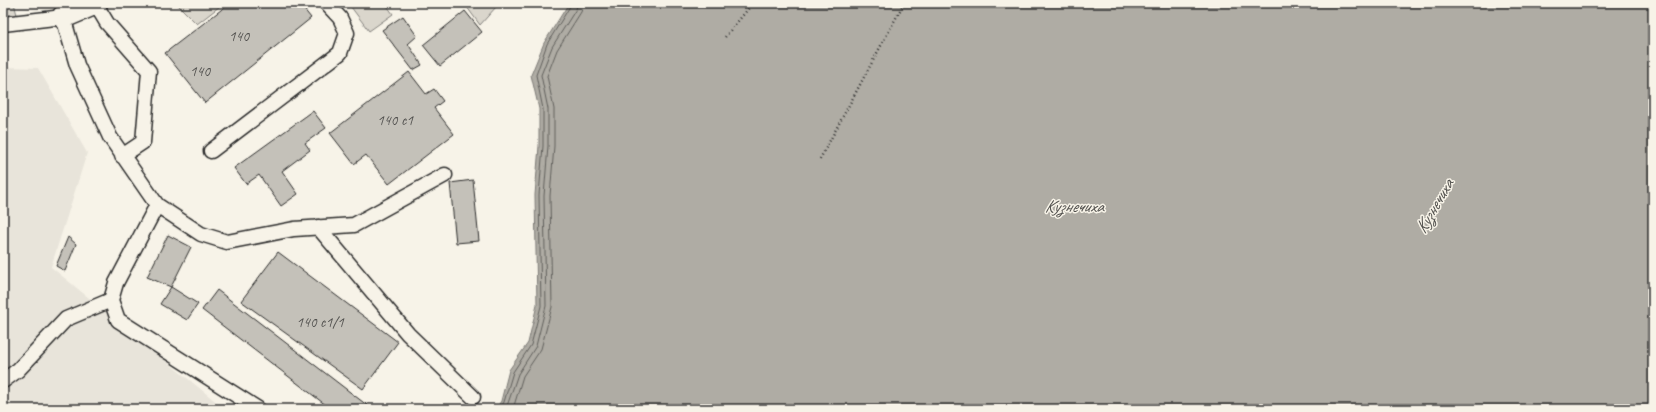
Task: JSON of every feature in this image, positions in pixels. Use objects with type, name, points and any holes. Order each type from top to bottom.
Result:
[{"type":"street","points":[[63,18],[96,3]]},
{"type":"lane","points":[[96,3],[107,23],[149,71],[143,142],[122,156]]},
{"type":"lane","points":[[211,151],[340,53],[347,33],[340,18],[326,3]]},
{"type":"lane","points":[[3,24],[63,18],[77,65],[110,138],[157,205],[201,234],[227,242],[294,229],[354,225],[445,175]]},
{"type":"lane","points":[[157,205],[116,283],[111,300],[118,320],[258,409]]},
{"type":"lane","points":[[318,227],[408,334],[473,397]]},
{"type":"lane","points":[[3,381],[18,370],[66,319],[111,300]]},
{"type":"path","points":[[725,37],[753,3]]},
{"type":"path","points":[[820,159],[904,3]]},
{"type":"shaded area","points":[[3,3],[14,3],[17,15],[3,18]]},
{"type":"shaded area","points":[[176,3],[224,3],[197,24]]},
{"type":"shaded area","points":[[348,3],[385,3],[393,14],[369,31]]},
{"type":"shaded area","points":[[464,3],[493,3],[496,7],[480,25]]},
{"type":"shaded area","points":[[3,67],[38,68],[87,153],[51,267],[225,409],[3,409]]},
{"type":"water","name":"Кузнечиха","points":[[569,3],[1653,3],[1653,409],[496,409],[501,401],[509,370],[528,343],[537,305],[535,195],[539,146],[539,109],[531,75],[544,43]]},
{"type":"building","points":[[230,3],[299,3],[311,18],[205,103],[165,53]]},
{"type":"building","points":[[465,11],[482,32],[440,66],[423,45]]},
{"type":"building","points":[[403,16],[417,36],[408,44],[422,65],[413,70],[382,30]]},
{"type":"building","points":[[409,72],[426,94],[434,89],[443,101],[434,108],[454,134],[389,184],[366,155],[354,164],[330,133]]},
{"type":"building","points":[[313,111],[326,128],[305,143],[310,150],[282,171],[298,194],[281,206],[259,175],[246,184],[234,168]]},
{"type":"building","points":[[473,180],[479,241],[456,243],[450,183]]},
{"type":"building","points":[[168,235],[191,247],[171,287],[147,277]]},
{"type":"building","points":[[68,237],[76,244],[65,271],[56,266]]},
{"type":"building","points":[[278,252],[398,342],[363,389],[241,301]]},
{"type":"building","points":[[171,287],[198,304],[187,320],[160,304]]},
{"type":"building","points":[[217,290],[372,409],[331,409],[202,310]]}]
